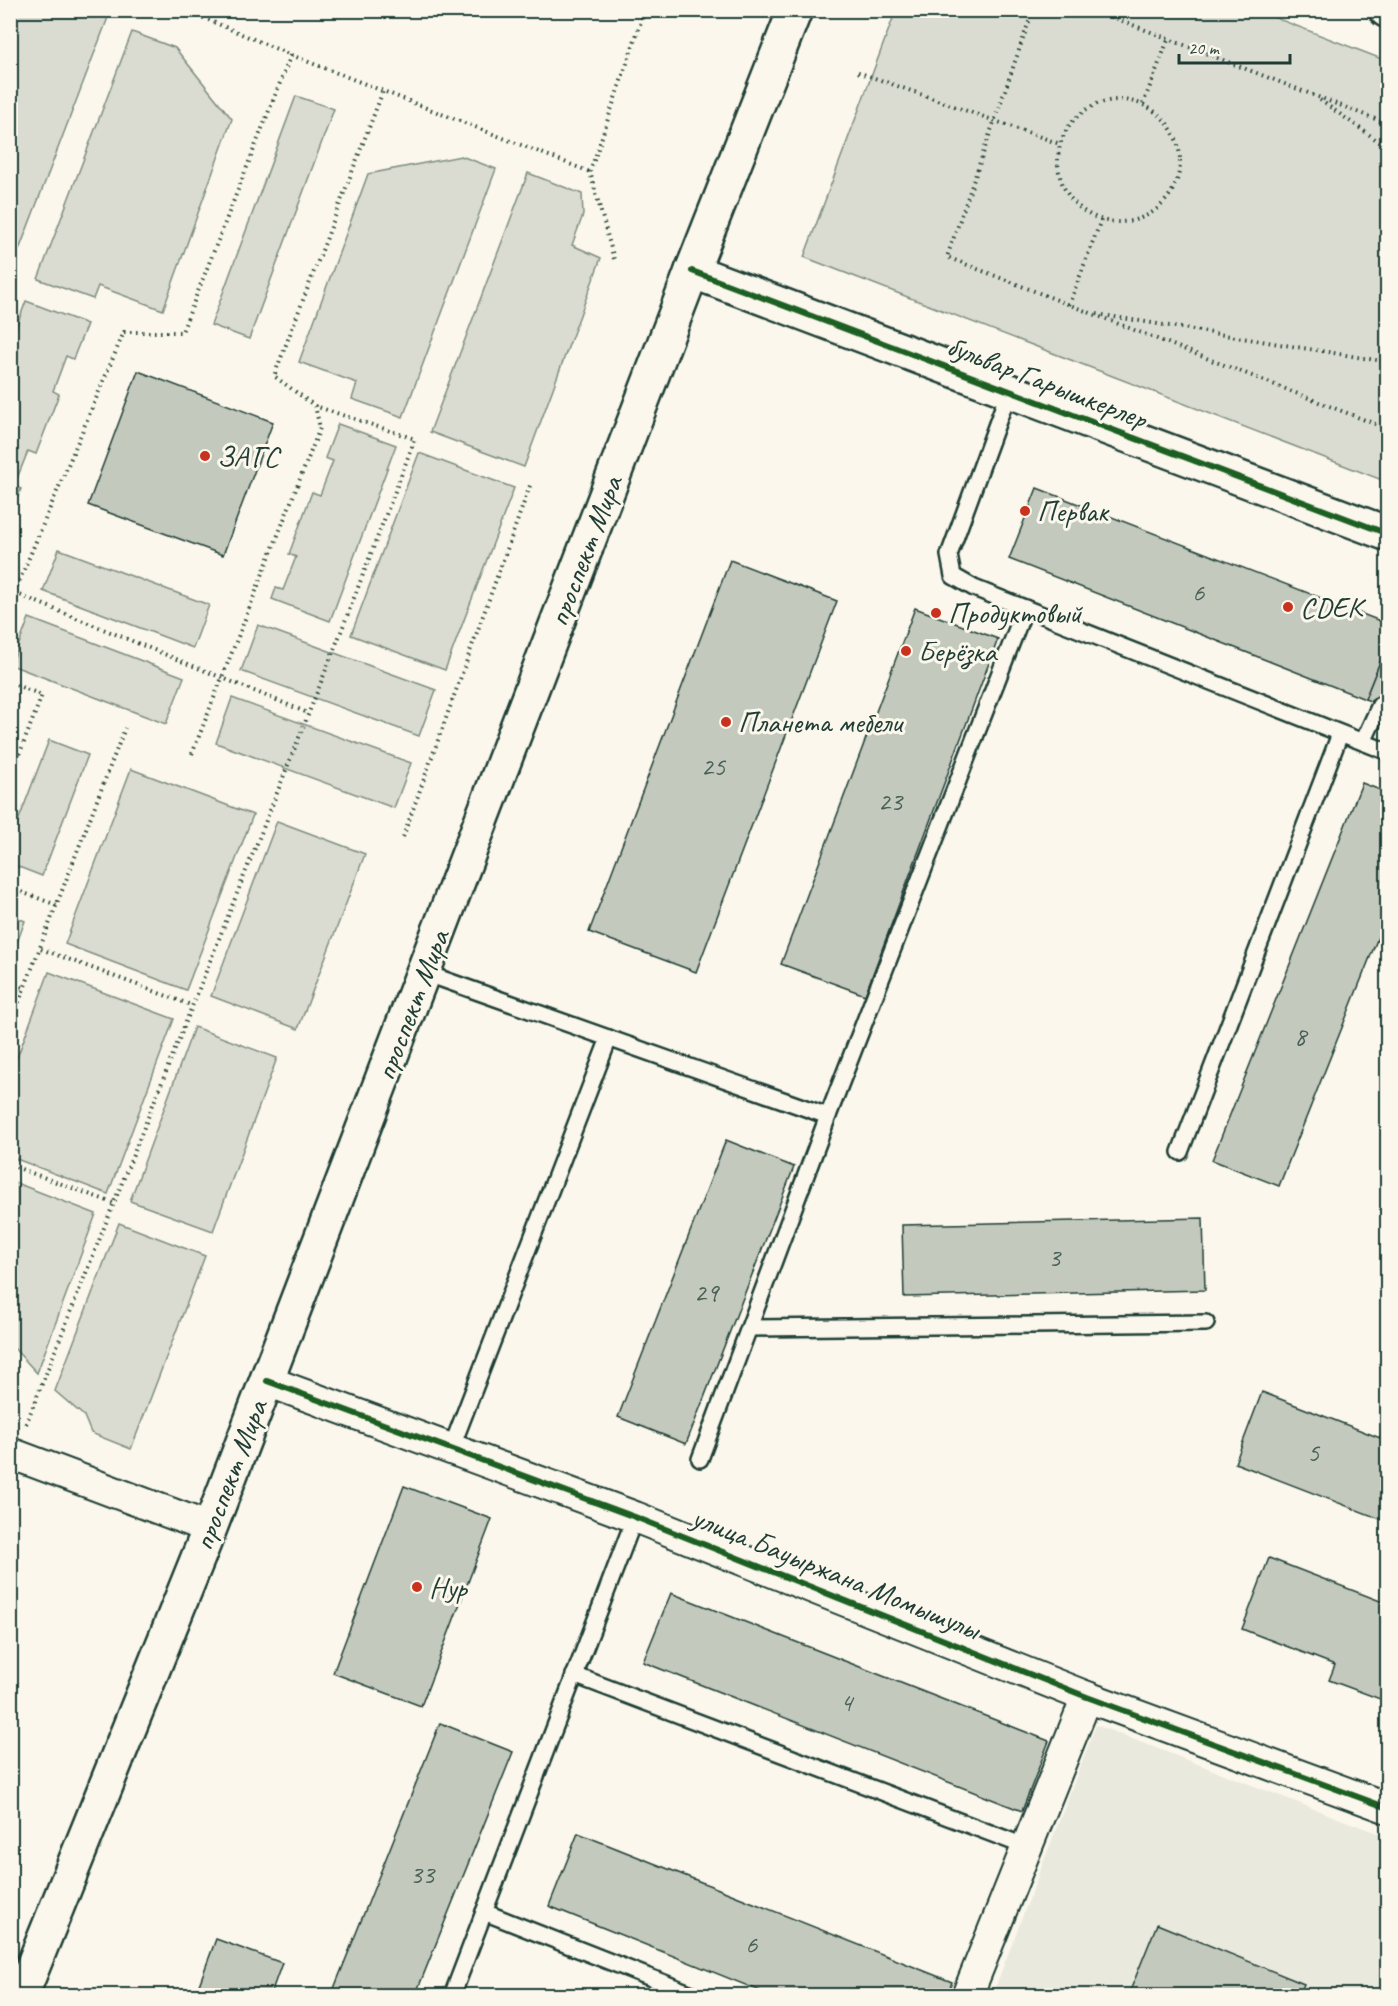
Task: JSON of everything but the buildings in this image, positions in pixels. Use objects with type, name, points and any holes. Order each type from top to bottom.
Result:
[{"type":"main road","name":"проспект Мира","points":[[21,1995],[210,1528],[692,271],[795,10]]},
{"type":"main road","name":"бульвар Гарышкерлер","points":[[692,271],[1388,534]]},
{"type":"street","name":"улица Бауыржана Момышулы","points":[[267,1381],[634,1517],[1087,1697],[1388,1808]]},
{"type":"street","points":[[12,1454],[210,1528]]},
{"type":"street","points":[[967,1995],[1087,1697]]},
{"type":"lane","points":[[1009,391],[949,555],[953,576],[974,588],[1388,752]]},
{"type":"lane","points":[[700,1460],[828,1116],[1025,608]]},
{"type":"lane","points":[[1363,742],[1380,705]]},
{"type":"lane","points":[[1180,1152],[1340,734]]},
{"type":"lane","points":[[424,973],[828,1116]]},
{"type":"lane","points":[[451,1449],[609,1038]]},
{"type":"lane","points":[[749,1328],[1206,1323]]},
{"type":"lane","points":[[452,1995],[634,1517]]},
{"type":"lane","points":[[574,1675],[1027,1847]]},
{"type":"lane","points":[[484,1912],[697,1995]]},
{"type":"path","points":[[185,10],[291,55],[590,172]]},
{"type":"path","points":[[614,259],[590,172],[645,10]]},
{"type":"path","points":[[1033,10],[947,257],[1388,429]]},
{"type":"path","points":[[1094,10],[1388,124]]},
{"type":"path","points":[[1143,104],[1168,40]]},
{"type":"path","points":[[10,603],[124,332],[182,332],[291,55]]},
{"type":"path","points":[[858,72],[1060,144]]},
{"type":"path","points":[[12,1454],[415,439],[315,406],[274,376],[383,91]]},
{"type":"path","points":[[1315,96],[1388,148]]},
{"type":"path","points":[[1123,100],[1143,104],[1160,115],[1173,130],[1180,149],[1181,168],[1175,188],[1164,204],[1148,216],[1128,222],[1101,220],[1073,202],[1062,184],[1058,164],[1060,144],[1069,125],[1084,111],[1103,102],[1123,100]]},
{"type":"path","points":[[1069,305],[1101,220]]},
{"type":"path","points":[[1088,312],[1388,362]]},
{"type":"path","points":[[192,754],[320,428],[315,406]]},
{"type":"path","points":[[403,837],[531,483]]},
{"type":"path","points":[[15,593],[223,676],[308,713]]},
{"type":"path","points":[[10,683],[42,695],[10,778]]},
{"type":"path","points":[[10,1025],[124,728]]},
{"type":"path","points":[[10,888],[57,905]]},
{"type":"path","points":[[41,949],[191,1005]]},
{"type":"path","points":[[10,983],[25,988]]},
{"type":"path","points":[[10,1165],[113,1203]]},
{"type":"shaded area","points":[[11,10],[97,10],[109,15],[11,271]]},
{"type":"shaded area","points":[[896,10],[1258,11],[1387,61],[1387,482],[804,257]]},
{"type":"shaded area","points":[[132,32],[175,48],[232,119],[163,310],[98,286],[93,299],[38,279]]},
{"type":"shaded area","points":[[296,96],[334,109],[249,339],[211,325]]},
{"type":"shaded area","points":[[461,156],[496,169],[403,417],[352,399],[357,383],[299,362],[368,174]]},
{"type":"shaded area","points":[[528,173],[582,194],[583,215],[572,245],[601,258],[524,467],[430,432]]},
{"type":"shaded area","points":[[26,301],[87,324],[73,359],[66,356],[53,391],[59,394],[36,454],[28,451],[14,486],[21,489],[16,501],[10,499],[11,341]]},
{"type":"shaded area","points":[[338,424],[396,445],[330,621],[272,599],[276,588],[283,590],[296,557],[289,554],[312,492],[320,495],[333,461],[325,458]]},
{"type":"shaded area","points":[[419,453],[514,488],[445,670],[351,635]]},
{"type":"shaded area","points":[[59,549],[209,605],[193,648],[43,591]]},
{"type":"shaded area","points":[[29,618],[184,677],[166,724],[11,665]]},
{"type":"shaded area","points":[[258,625],[436,690],[419,736],[241,671]]},
{"type":"shaded area","points":[[232,698],[411,763],[394,808],[216,743]]},
{"type":"shaded area","points":[[49,740],[88,755],[42,876],[11,864],[11,840]]},
{"type":"shaded area","points":[[131,769],[253,815],[186,990],[65,944]]},
{"type":"shaded area","points":[[277,821],[365,854],[298,1029],[211,996]]},
{"type":"shaded area","points":[[11,915],[25,921],[11,959]]},
{"type":"shaded area","points":[[49,972],[174,1019],[108,1194],[11,1157],[11,1074]]},
{"type":"shaded area","points":[[194,1027],[277,1058],[213,1231],[130,1201]]},
{"type":"shaded area","points":[[11,1181],[96,1214],[37,1373],[11,1345]]},
{"type":"shaded area","points":[[119,1223],[205,1256],[131,1449],[91,1433],[84,1416],[55,1391]]},
{"type":"shaded area","points":[[1096,1725],[1387,1837],[1387,1995],[992,1996]]},
{"type":"cycle path","points":[[692,271],[1388,534]]},
{"type":"cycle path","points":[[267,1381],[635,1517],[1087,1697],[1388,1808]]},
{"type":"place","name":"ЗАГС","points":[[205,456]]},
{"type":"place","name":"Первак","points":[[1025,511]]},
{"type":"place","name":"CDEK","points":[[1288,607]]},
{"type":"place","name":"Продуктовый","points":[[936,613]]},
{"type":"place","name":"Берёзка","points":[[906,651]]},
{"type":"place","name":"Планета мебели","points":[[726,722]]},
{"type":"place","name":"Нур","points":[[417,1587]]}]
